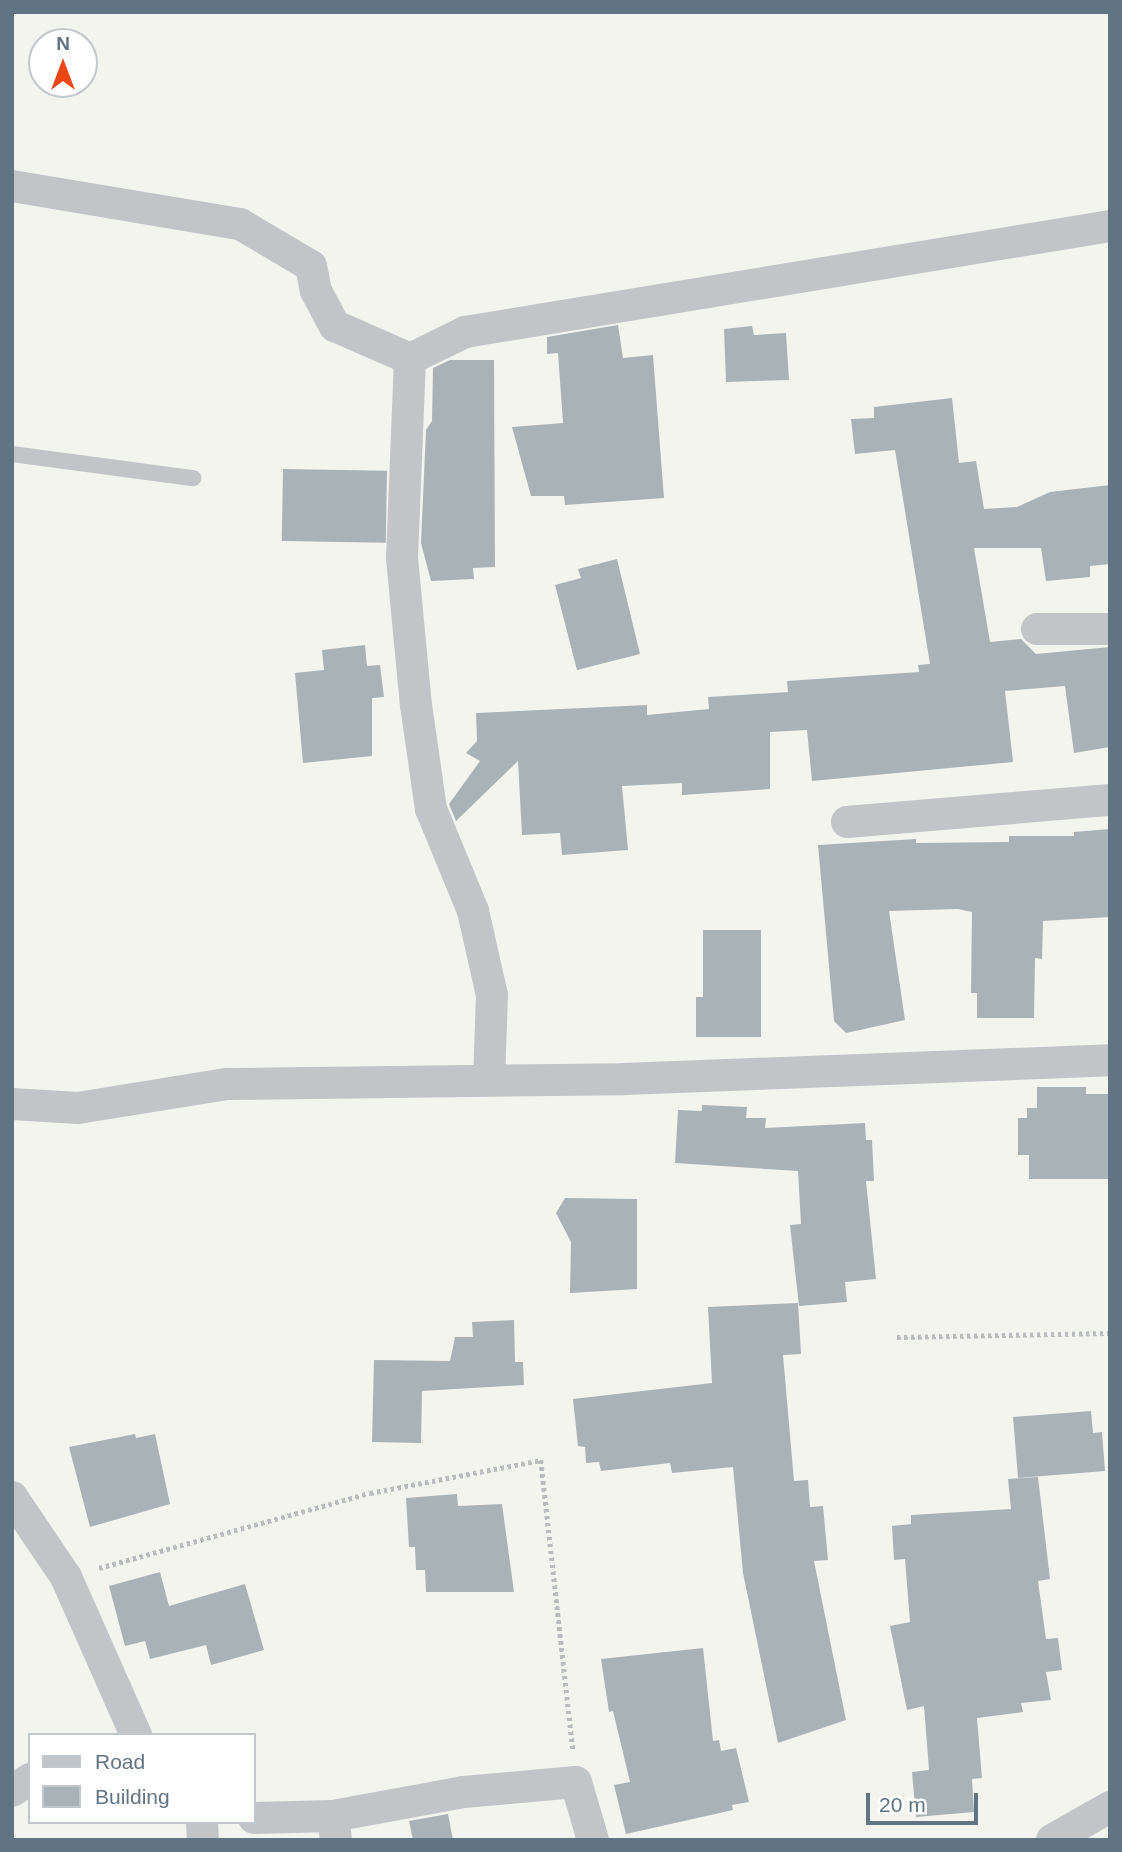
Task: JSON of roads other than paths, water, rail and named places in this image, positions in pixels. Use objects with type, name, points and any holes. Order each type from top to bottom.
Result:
[{"type":"street","points":[[12,186],[240,224],[311,266],[316,291],[335,326],[410,359],[465,332],[1110,226]]},
{"type":"street","points":[[410,359],[402,558],[416,705],[431,809],[473,911],[492,995],[489,1080]]},
{"type":"street","points":[[1037,629],[1110,629]]},
{"type":"street","points":[[847,822],[1110,800]]},
{"type":"street","points":[[12,1104],[78,1108],[227,1084],[489,1080],[1110,1060]]},
{"type":"street","points":[[12,1497],[66,1577],[125,1731]]},
{"type":"street","points":[[12,1791],[28,1780]]},
{"type":"street","points":[[256,1818],[335,1828],[464,1792],[576,1782],[593,1840]]},
{"type":"street","points":[[1052,1840],[1110,1807]]},
{"type":"lane","points":[[12,454],[193,478]]}]
